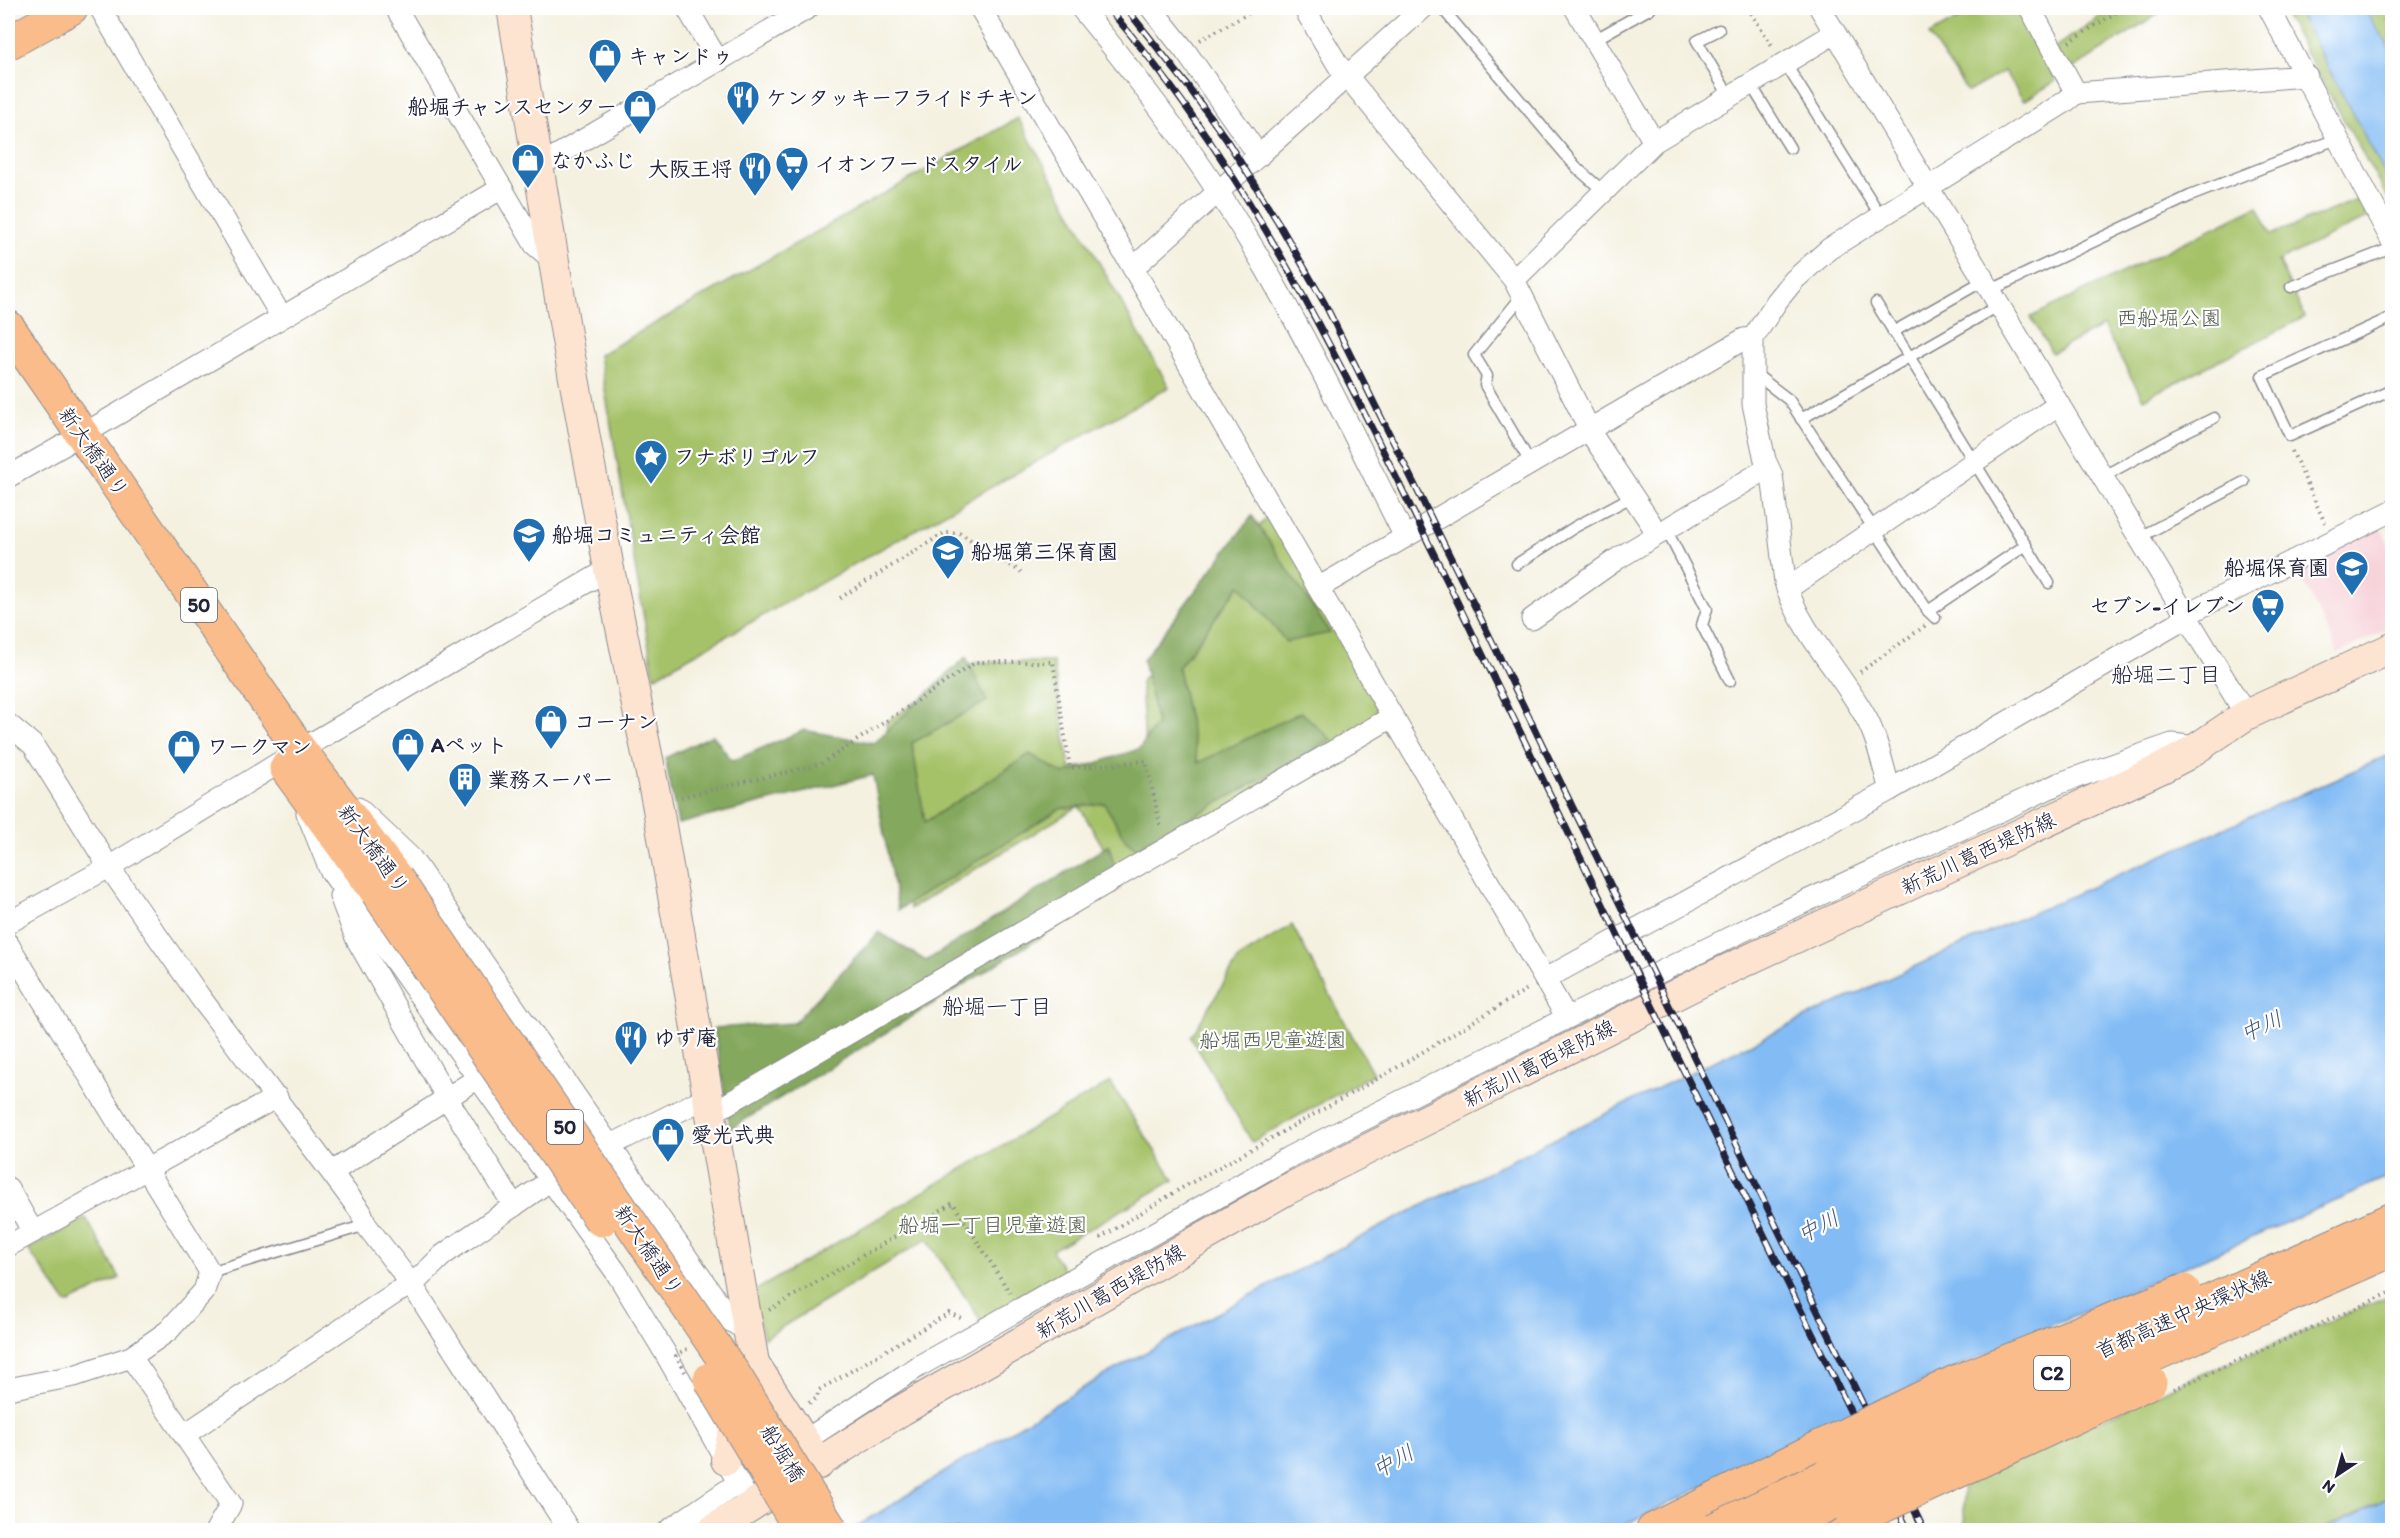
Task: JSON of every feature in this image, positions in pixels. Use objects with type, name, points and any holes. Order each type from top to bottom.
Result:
[{"type":"main road","points":[[8,43],[71,8]]},
{"type":"main road","points":[[512,8],[609,569],[657,803],[748,1328],[735,1376],[738,1483]]},
{"type":"main road","name":"新大橋通り","points":[[8,327],[73,440],[296,763],[387,885],[735,1376]]},
{"type":"main road","name":"新大橋通り","points":[[8,368],[73,440]]},
{"type":"main road","name":"新荒川葛西堤防線","points":[[713,1530],[738,1483],[804,1440],[903,1410],[1286,1190],[1713,976],[2160,769],[2246,715],[2392,648]]},
{"type":"main road","points":[[1653,1530],[1955,1382],[2277,1253],[2379,1225]]},
{"type":"main road","name":"首都高速中央環状線","points":[[1713,1530],[1887,1447],[2379,1225]]},
{"type":"main road","points":[[1830,1530],[2201,1359],[2392,1251]]},
{"type":"main road","name":"首都高速中央環状線","points":[[1777,1530],[1850,1493],[2041,1405],[2392,1251]]},
{"type":"main road","points":[[735,1376],[804,1440]]},
{"type":"main road","name":"船堀橋","points":[[735,1376],[801,1530]]},
{"type":"main road","name":"船堀橋","points":[[735,1376],[831,1530]]},
{"type":"street","points":[[99,8],[281,316]]},
{"type":"street","points":[[396,8],[535,245],[554,261]]},
{"type":"street","points":[[687,8],[717,60]]},
{"type":"street","points":[[539,166],[808,8]]},
{"type":"street","points":[[980,8],[1567,1018]]},
{"type":"street","points":[[1081,8],[1144,85],[1260,258],[1405,537]]},
{"type":"street","points":[[1150,8],[1184,49],[1259,156]]},
{"type":"street","points":[[1304,8],[1347,77],[1518,288],[1590,429],[1633,496],[1662,531]]},
{"type":"street","points":[[1133,268],[1423,8]]},
{"type":"street","points":[[1575,8],[1654,142]]},
{"type":"street","points":[[1820,8],[2246,715]]},
{"type":"street","points":[[2030,8],[2076,93]]},
{"type":"street","points":[[2269,8],[2307,76],[2392,241]]},
{"type":"street","points":[[1518,288],[1603,191],[1654,142],[1835,33]]},
{"type":"street","points":[[1890,790],[1867,717],[1807,629],[1787,588],[1772,475],[1765,460],[1753,404],[1753,338],[1794,280],[1829,249],[1928,189],[2076,93],[2307,76]]},
{"type":"street","points":[[8,477],[502,188]]},
{"type":"street","points":[[1318,588],[1744,339],[1753,338]]},
{"type":"street","points":[[1787,588],[2058,405]]},
{"type":"street","points":[[1532,619],[1569,591],[1662,531],[1768,468]]},
{"type":"street","points":[[1545,979],[1890,790],[2187,617],[2197,609],[2392,511]]},
{"type":"street","points":[[8,923],[296,763],[609,569]]},
{"type":"street","points":[[609,1146],[708,1105],[1166,849],[1392,717]]},
{"type":"street","points":[[8,724],[33,745],[110,867],[200,997],[277,1097],[361,1212],[366,1225],[412,1285],[569,1530]]},
{"type":"street","points":[[804,1440],[919,1365],[1291,1156],[1567,1018],[1755,925],[2060,783],[2172,744],[2197,747]]},
{"type":"street","points":[[296,763],[330,870],[356,938],[447,1098],[514,1206]]},
{"type":"street","points":[[296,763],[411,858],[731,1321],[748,1328]]},
{"type":"street","points":[[330,870],[622,1282],[664,1351],[738,1483],[669,1530]]},
{"type":"street","points":[[8,945],[210,1272],[204,1291],[168,1331],[131,1357],[74,1376],[8,1389]]},
{"type":"street","points":[[332,1172],[478,1077]]},
{"type":"street","points":[[8,1246],[277,1097]]},
{"type":"street","points":[[184,1435],[397,1292],[412,1285],[443,1255],[551,1180]]},
{"type":"street","points":[[8,1188],[33,1232]]},
{"type":"street","points":[[131,1357],[231,1504],[216,1530]]},
{"type":"lane","points":[[1442,8],[1577,168],[1603,191]]},
{"type":"lane","points":[[1594,40],[1651,8]]},
{"type":"lane","points":[[1719,30],[1697,41],[1729,96]]},
{"type":"lane","points":[[1785,63],[1882,218]]},
{"type":"lane","points":[[1750,83],[1790,148]]},
{"type":"lane","points":[[1893,332],[1990,293],[2190,196],[2339,138]]},
{"type":"lane","points":[[2291,288],[2392,248]]},
{"type":"lane","points":[[1518,288],[1474,354],[1487,376],[1485,385],[1531,464]]},
{"type":"lane","points":[[1801,419],[1909,357],[1990,293]]},
{"type":"lane","points":[[1875,303],[2049,583]]},
{"type":"lane","points":[[2392,317],[2262,376],[2290,436],[2392,390]]},
{"type":"lane","points":[[1754,373],[1789,400],[1932,615],[2026,545]]},
{"type":"lane","points":[[2102,477],[2214,418]]},
{"type":"lane","points":[[2138,538],[2244,482]]},
{"type":"lane","points":[[1517,564],[1575,527],[1633,496]]},
{"type":"lane","points":[[1662,531],[1707,609],[1702,625],[1730,681]]},
{"type":"lane","points":[[210,1272],[366,1225]]},
{"type":"path","points":[[1184,49],[1258,8]]},
{"type":"path","points":[[1748,8],[1785,63]]},
{"type":"path","points":[[2054,52],[2123,8]]},
{"type":"path","points":[[2379,8],[2392,34]]},
{"type":"path","points":[[2290,436],[2288,440],[2332,540]]},
{"type":"path","points":[[840,598],[944,533],[960,533],[1021,572]]},
{"type":"path","points":[[1844,683],[1932,615]]},
{"type":"path","points":[[657,803],[821,764],[976,662],[1053,662],[1070,768],[1146,761],[1166,849]]},
{"type":"path","points":[[1090,1244],[1180,1189],[1396,1068],[1545,979]]},
{"type":"path","points":[[748,1328],[953,1203],[1020,1309]]},
{"type":"path","points":[[804,1440],[819,1390],[949,1313],[985,1329]]},
{"type":"shaded area","name":"船堀保育園","points":[[2380,525],[2392,551],[2392,627],[2338,653],[2296,565]]},
{"type":"green space","points":[[1978,8],[2016,8],[2056,81],[2024,101],[2004,71],[1968,92],[1929,35]]},
{"type":"green space","points":[[2113,8],[2167,8],[2068,72],[2055,47]]},
{"type":"green space","points":[[2281,8],[2392,8],[2392,206]]},
{"type":"green space","points":[[1018,118],[1169,387],[654,677],[599,355]]},
{"type":"green space","name":"西船堀公園","points":[[2364,197],[2373,215],[2278,261],[2305,317],[2143,399],[2103,326],[2052,353],[2031,317],[2258,206],[2271,235]]},
{"type":"green space","points":[[1272,510],[1392,717],[1120,876],[1079,806],[910,909],[886,722],[976,662],[1053,662],[1070,768],[1146,761],[1141,682]]},
{"type":"green space","points":[[1252,516],[1330,633],[1286,642],[1240,585],[1178,668],[1198,763],[1301,712],[1332,740],[1136,848],[1126,840],[1104,803],[1060,809],[898,910],[873,775],[678,824],[665,758],[713,735],[732,761],[804,730],[874,743],[966,657],[987,701],[912,743],[925,822],[1030,754],[1063,774],[1139,749],[1157,724],[1143,660]]},
{"type":"green space","points":[[1109,845],[1120,888],[730,1129],[714,1028],[794,1023],[879,932],[926,961]]},
{"type":"green space","name":"船堀西児童遊園","points":[[1292,925],[1373,1074],[1252,1142],[1191,1037],[1239,958]]},
{"type":"green space","name":"船堀一丁目児童遊園","points":[[1110,1082],[1174,1180],[1052,1250],[1065,1273],[983,1324],[927,1239],[764,1338],[751,1293]]},
{"type":"green space","points":[[86,1218],[120,1278],[67,1304],[28,1249]]},
{"type":"green space","points":[[2392,1295],[2392,1496],[2321,1530],[1965,1530],[1963,1485],[2185,1381]]},
{"type":"water","points":[[2296,8],[2364,8],[2389,47],[2392,53],[2392,187]]},
{"type":"water","name":"中川","points":[[2392,754],[2392,1176],[1850,1414],[1615,1530],[851,1530],[1104,1376],[1240,1301],[1440,1196],[1642,1096],[1948,951]]},
{"type":"water","points":[[2392,1496],[2392,1530],[2324,1530]]},
{"type":"railway","points":[[1108,8],[1192,115],[1230,172],[1266,230],[1332,349],[1460,607],[1908,1530]]},
{"type":"railway","points":[[1126,8],[1226,139],[1278,222],[1325,304],[1487,631],[1924,1530]]},
{"type":"place","name":"キャンドゥ","points":[[605,84]]},
{"type":"place","name":"ケンタッキーフライドチキン","points":[[743,126]]},
{"type":"place","name":"船堀チャンスセンター","points":[[640,135]]},
{"type":"place","name":"なかふじ","points":[[528,189]]},
{"type":"place","name":"イオンフードスタイル","points":[[792,192]]},
{"type":"place","name":"大阪王将","points":[[755,197]]},
{"type":"place","name":"フナボリゴルフ","points":[[651,485]]},
{"type":"place","name":"船堀コミュニティ会館","points":[[529,563]]},
{"type":"place","name":"船堀第三保育園","points":[[948,580]]},
{"type":"place","name":"船堀保育園","points":[[2352,596]]},
{"type":"place","name":"セブン-イレブン","points":[[2268,634]]},
{"type":"place","name":"コーナン","points":[[551,750]]},
{"type":"place","name":"Aペット","points":[[408,773]]},
{"type":"place","name":"ワークマン","points":[[184,775]]},
{"type":"place","name":"業務スーパー","points":[[465,808]]},
{"type":"place","name":"ゆず庵","points":[[631,1066]]},
{"type":"place","name":"愛光式典","points":[[668,1163]]},
{"type":"district","name":"船堀二丁目","points":[[2166,674]]},
{"type":"district","name":"船堀一丁目","points":[[997,1006]]}]
